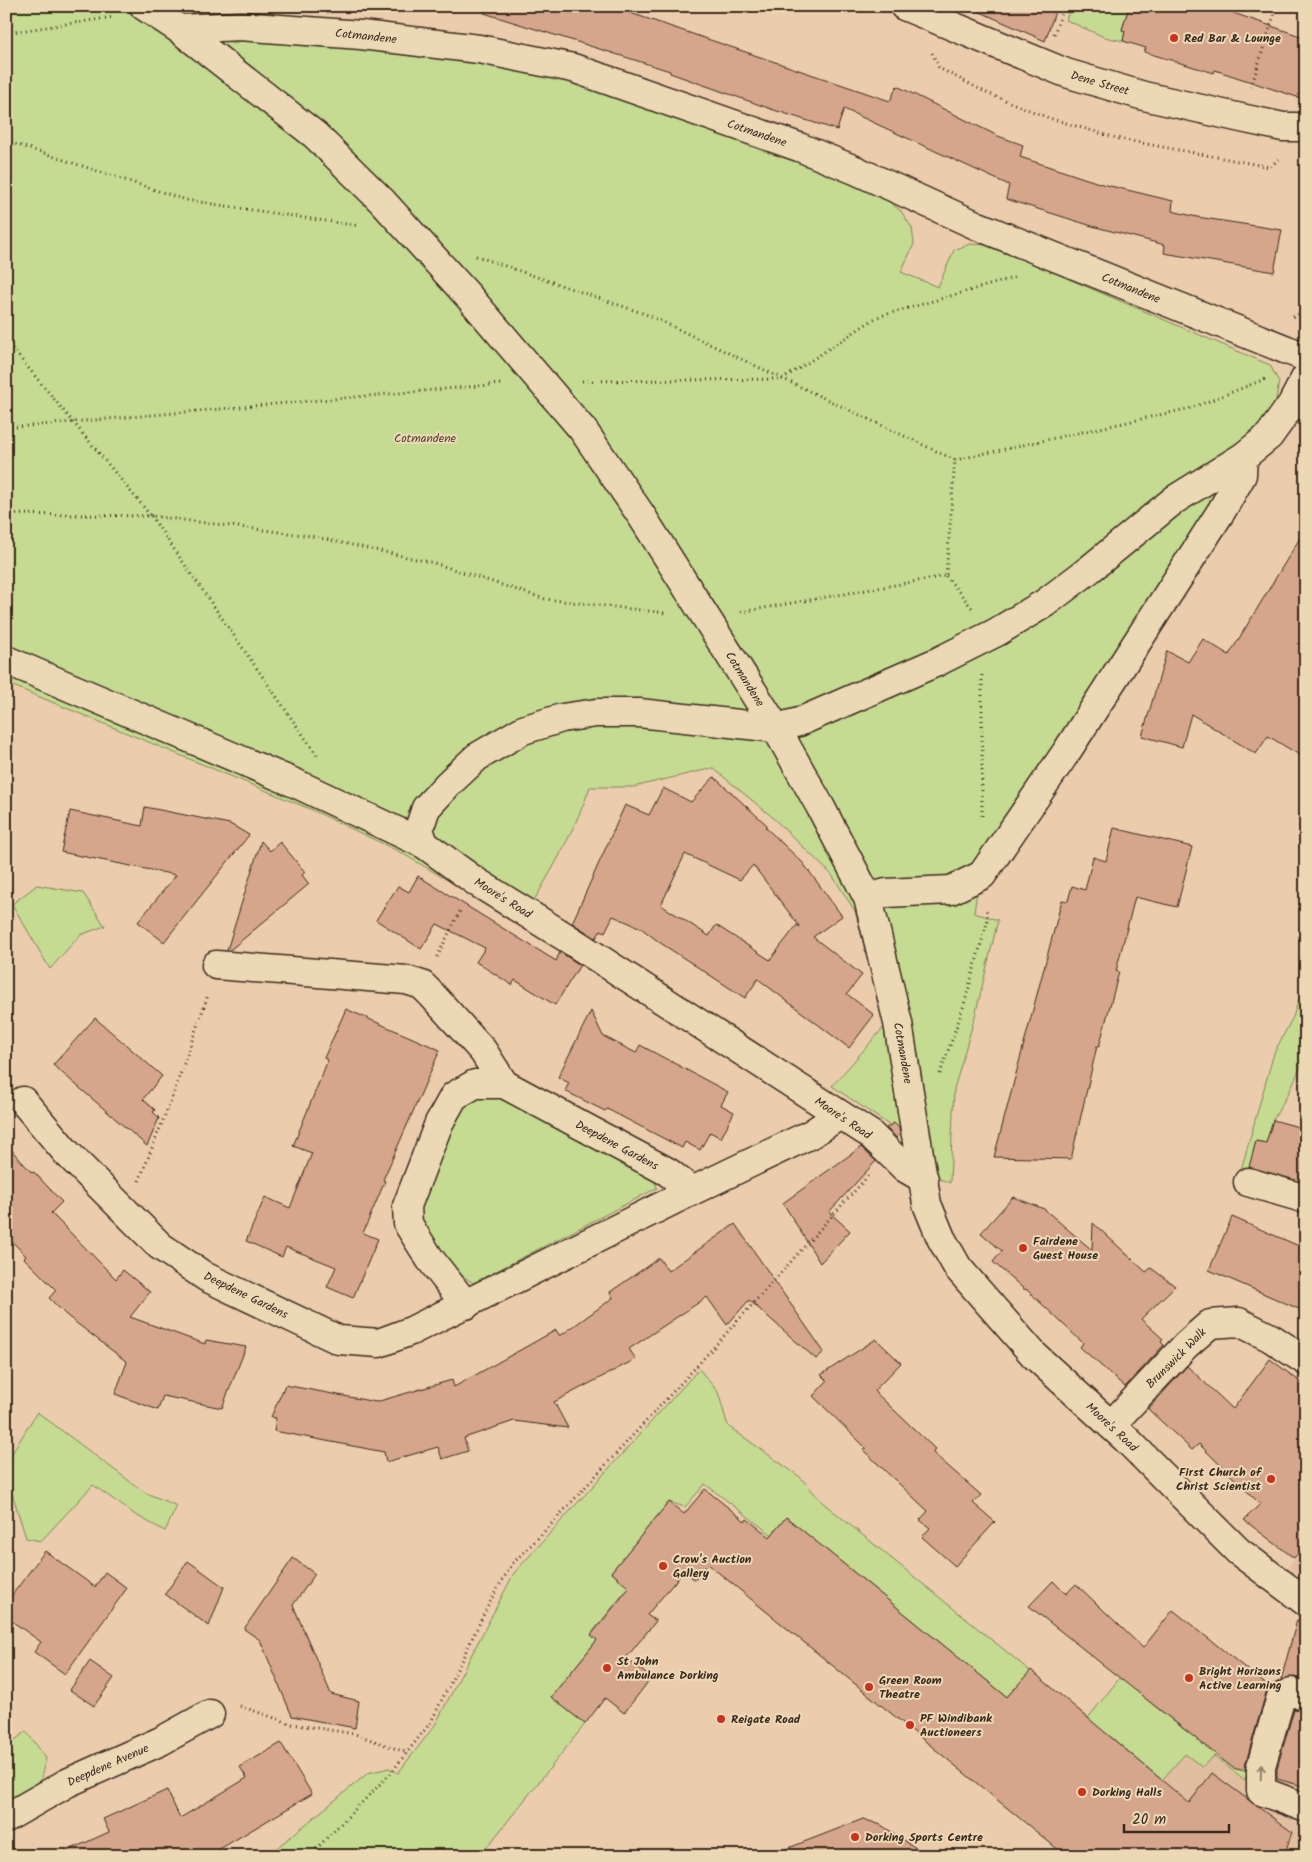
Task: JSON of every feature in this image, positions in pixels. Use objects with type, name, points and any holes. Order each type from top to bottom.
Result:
[{"type":"street","name":"Dene Street","points":[[904,6],[1066,73],[1144,96],[1241,118],[1283,126],[1306,127]]},
{"type":"street","name":"Cotmandene","points":[[146,8],[179,29],[315,135],[382,201],[470,298],[583,430],[641,515],[776,728],[820,806],[868,898],[898,1022],[924,1179]]},
{"type":"street","name":"Cotmandene","points":[[179,29],[240,26],[361,35],[479,48],[573,68],[799,147],[855,170],[978,226],[1278,347],[1306,356]]},
{"type":"street","name":"Cotmandene","points":[[424,844],[418,829],[426,808],[477,757],[523,730],[562,718],[604,713],[639,713],[776,728],[799,722],[937,662],[982,640],[1045,602],[1090,569],[1174,500],[1243,457],[1269,436],[1292,404],[1306,377]]},
{"type":"street","points":[[868,898],[886,893],[951,890],[982,875],[1067,751],[1222,510],[1242,475],[1243,457]]},
{"type":"street","name":"Moore's Road","points":[[6,660],[297,784],[424,844],[475,881],[567,938],[870,1134],[905,1168],[924,1179],[927,1204],[941,1238],[968,1280],[1034,1355],[1111,1425],[1238,1550],[1306,1602]]},
{"type":"street","points":[[216,965],[406,980],[422,985],[483,1051],[504,1084]]},
{"type":"street","name":"Deepdene Gardens","points":[[466,1305],[430,1258],[408,1224],[407,1206],[439,1123],[454,1096],[475,1084],[504,1084],[668,1172],[692,1191]]},
{"type":"street","name":"Deepdene Gardens","points":[[23,1101],[66,1152],[160,1246],[206,1277],[340,1340],[380,1343],[411,1331],[466,1305],[692,1191],[811,1134],[840,1115]]},
{"type":"street","points":[[1248,1182],[1306,1200]]},
{"type":"street","name":"Brunswick Walk","points":[[1111,1425],[1186,1345],[1210,1324],[1240,1322],[1271,1338],[1306,1361]]},
{"type":"street","points":[[1306,1696],[1291,1692],[1282,1697],[1261,1766],[1261,1791],[1306,1808]]},
{"type":"street","name":"Deepdene Avenue","points":[[6,1818],[67,1783],[161,1741],[210,1714]]},
{"type":"path","points":[[1241,118],[1277,6]]},
{"type":"path","points":[[6,33],[130,15],[146,8]]},
{"type":"path","points":[[6,428],[542,381],[783,379],[877,317],[1021,276]]},
{"type":"path","points":[[6,341],[152,516],[323,764]]},
{"type":"path","points":[[955,460],[1192,408],[1271,377]]},
{"type":"path","points":[[6,514],[152,516]]},
{"type":"path","points":[[946,576],[972,607],[982,640],[982,826]]},
{"type":"path","points":[[939,1076],[964,1008],[988,919],[982,875]]},
{"type":"path","points":[[422,985],[475,881]]},
{"type":"path","points":[[120,1207],[136,1187],[170,1104],[204,1009],[216,965]]},
{"type":"path","points":[[309,1856],[390,1774],[431,1722],[493,1596],[513,1564],[544,1533],[888,1153]]},
{"type":"path","points":[[210,1714],[232,1703],[292,1724],[355,1734],[408,1753]]},
{"type":"shaded area","points":[[1306,1545],[1306,1579],[1288,1567]]},
{"type":"shaded area","points":[[1298,1614],[1306,1619],[1306,1856],[1210,1856],[1168,1785],[1162,1780],[1185,1754],[1214,1756],[1245,1780],[1263,1716],[1270,1717]]},
{"type":"green space","name":"Cotmandene","points":[[6,6],[172,6],[233,44],[249,36],[540,68],[778,150],[880,195],[901,211],[912,228],[914,244],[901,272],[938,287],[954,250],[970,244],[989,245],[1270,365],[1279,382],[1275,405],[1064,734],[1026,786],[982,855],[974,913],[998,920],[975,1016],[954,1089],[950,1183],[937,1178],[899,1132],[832,1086],[885,1026],[855,911],[832,875],[770,815],[713,768],[633,787],[590,787],[559,857],[520,923],[400,852],[310,809],[6,683]]},
{"type":"green space","points":[[1071,6],[1129,6],[1122,30],[1125,31],[1123,41],[1104,37],[1066,20]]},
{"type":"green space","points":[[37,885],[83,893],[105,926],[80,935],[50,969],[12,904]]},
{"type":"green space","points":[[1306,977],[1306,1055],[1289,1092],[1273,1120],[1266,1143],[1256,1141],[1248,1172],[1241,1170],[1274,1053],[1293,1017]]},
{"type":"green space","points":[[494,1095],[531,1111],[654,1178],[657,1188],[473,1283],[453,1269],[424,1234],[416,1209],[452,1116],[475,1096]]},
{"type":"green space","points":[[699,1369],[718,1392],[728,1426],[800,1477],[822,1502],[1088,1718],[1126,1670],[1141,1695],[1190,1734],[1204,1715],[1262,1693],[1274,1703],[1263,1716],[1245,1780],[1214,1756],[1202,1767],[1185,1754],[1162,1780],[1111,1737],[1011,1692],[1007,1697],[786,1517],[772,1535],[705,1484],[685,1507],[669,1502],[611,1572],[629,1587],[591,1634],[597,1640],[551,1697],[585,1724],[480,1856],[267,1856],[368,1773],[389,1768],[398,1773],[435,1725],[514,1573]]},
{"type":"green space","points":[[37,1412],[144,1492],[177,1506],[165,1531],[134,1514],[93,1485],[41,1541],[26,1538],[6,1474],[6,1463]]},
{"type":"green space","points":[[26,1731],[46,1758],[39,1786],[6,1809],[6,1751],[8,1746]]},
{"type":"building","points":[[485,6],[610,6],[890,101],[897,86],[998,136],[1023,145],[1020,157],[1102,184],[1173,201],[1172,211],[1197,217],[1282,230],[1274,272],[1164,253],[1165,245],[1092,226],[1006,199],[1009,185],[844,109],[837,130],[774,110],[670,73],[670,71],[484,13]]},
{"type":"building","points":[[967,6],[1057,6],[1045,41]]},
{"type":"building","points":[[1129,6],[1213,6],[1306,38],[1306,100],[1215,70],[1214,73],[1144,52],[1146,48],[1123,41],[1125,31],[1122,30]]},
{"type":"building","points":[[1306,528],[1306,759],[1268,736],[1256,754],[1191,714],[1182,747],[1142,736],[1167,651],[1188,662],[1203,639],[1229,655]]},
{"type":"building","points":[[714,777],[767,825],[765,827],[803,863],[842,916],[813,937],[862,975],[847,994],[874,1015],[849,1048],[758,979],[745,998],[659,942],[641,928],[613,916],[605,932],[601,930],[596,938],[572,923],[625,805],[649,815],[663,788],[691,802]],"holes":[[[685,854],[740,880],[753,865],[800,927],[797,925],[770,960],[716,925],[709,936],[661,905]]]},
{"type":"building","points":[[145,807],[230,824],[249,835],[164,942],[138,922],[176,875],[61,852],[70,811],[142,826]]},
{"type":"building","points":[[1114,828],[1192,847],[1177,907],[1135,897],[1116,971],[1119,972],[1099,1047],[1097,1046],[1071,1159],[994,1157],[1062,900],[1068,901],[1072,886],[1085,890],[1093,857],[1106,861]]},
{"type":"building","points":[[261,841],[270,851],[280,842],[305,872],[302,875],[309,884],[230,950],[227,950]]},
{"type":"building","points":[[418,876],[556,961],[560,952],[580,965],[555,1005],[515,980],[512,985],[476,962],[485,948],[437,924],[421,949],[376,920],[398,886],[409,892]]},
{"type":"building","points":[[346,1009],[440,1050],[383,1180],[385,1181],[363,1233],[378,1239],[353,1298],[327,1287],[336,1267],[286,1247],[282,1257],[246,1241],[265,1197],[290,1208],[312,1153],[293,1146],[328,1060],[324,1058]]},
{"type":"building","points":[[591,1011],[603,1036],[636,1053],[640,1045],[728,1092],[721,1105],[734,1112],[721,1138],[710,1132],[700,1150],[685,1142],[682,1148],[607,1109],[605,1111],[565,1091],[569,1083],[558,1077]]},
{"type":"building","points":[[95,1018],[162,1076],[143,1099],[155,1110],[153,1112],[159,1118],[147,1146],[53,1065]]},
{"type":"building","points":[[1273,1120],[1306,1129],[1306,1183],[1249,1167],[1256,1141],[1266,1143]]},
{"type":"building","points":[[894,1123],[899,1128],[900,1135],[897,1138],[886,1128]]},
{"type":"building","points":[[6,1144],[62,1202],[51,1213],[116,1279],[123,1270],[150,1292],[130,1317],[205,1344],[206,1340],[246,1347],[222,1408],[163,1396],[158,1410],[115,1394],[127,1362],[66,1315],[49,1298],[56,1290],[24,1258],[26,1256],[6,1235]]},
{"type":"building","points":[[861,1147],[876,1161],[829,1212],[850,1231],[820,1263],[783,1203]]},
{"type":"building","points":[[1013,1197],[1044,1209],[1092,1250],[1093,1223],[1146,1272],[1151,1268],[1175,1286],[1141,1319],[1163,1339],[1161,1342],[1164,1345],[1125,1387],[1080,1347],[1083,1343],[1026,1289],[993,1262],[1002,1251],[981,1233]]},
{"type":"building","points":[[1232,1217],[1306,1249],[1306,1312],[1209,1270]]},
{"type":"building","points":[[735,1224],[824,1352],[816,1359],[749,1300],[727,1325],[707,1297],[629,1349],[636,1359],[554,1402],[568,1428],[514,1421],[464,1438],[468,1451],[442,1459],[438,1447],[386,1462],[384,1452],[274,1431],[276,1418],[271,1417],[285,1385],[376,1402],[452,1380],[454,1387],[556,1330],[560,1336],[613,1298],[610,1292],[659,1258],[668,1271]]},
{"type":"building","points":[[876,1339],[901,1363],[874,1391],[935,1449],[933,1453],[981,1495],[973,1503],[995,1522],[955,1566],[922,1537],[930,1528],[920,1520],[928,1511],[863,1450],[866,1448],[813,1396],[827,1381],[821,1375]]},
{"type":"building","points":[[1270,1359],[1306,1386],[1306,1545],[1294,1558],[1244,1520],[1260,1504],[1199,1444],[1192,1450],[1148,1409],[1187,1366],[1233,1409]]},
{"type":"building","points":[[705,1489],[745,1521],[747,1519],[770,1537],[786,1517],[1007,1697],[1031,1670],[1189,1803],[1212,1773],[1292,1832],[1284,1856],[1066,1856],[708,1564],[695,1580],[684,1571],[647,1615],[656,1621],[626,1658],[651,1678],[624,1713],[605,1698],[585,1724],[551,1697],[597,1640],[591,1635],[629,1588],[611,1572],[669,1502],[684,1514]]},
{"type":"building","points":[[45,1551],[95,1587],[105,1572],[127,1588],[65,1674],[34,1652],[41,1642],[6,1617],[6,1603]]},
{"type":"building","points":[[293,1558],[315,1574],[293,1605],[331,1694],[359,1701],[355,1728],[292,1716],[260,1640],[244,1629]]},
{"type":"building","points":[[188,1561],[224,1587],[209,1626],[165,1594]]},
{"type":"building","points":[[1053,1581],[1066,1594],[1076,1584],[1143,1648],[1173,1610],[1269,1687],[1246,1762],[1245,1771],[1233,1768],[1029,1606]]},
{"type":"building","points":[[1297,1620],[1306,1621],[1306,1680],[1294,1677],[1281,1680]]},
{"type":"building","points":[[90,1661],[114,1678],[94,1706],[70,1690]]},
{"type":"building","points":[[1294,1709],[1306,1711],[1306,1787],[1277,1779],[1277,1768]]},
{"type":"building","points":[[281,1743],[312,1794],[208,1856],[56,1856],[109,1832],[103,1819],[167,1790],[180,1818],[247,1778],[240,1767]]},
{"type":"building","name":"Dorking Sports Centre","points":[[863,1819],[881,1825],[928,1856],[773,1856],[773,1854]]},
{"type":"place","name":"Red Bar & Lounge","points":[[1174,38]]},
{"type":"place","name":"Fairdene Guest House","points":[[1023,1248]]},
{"type":"place","name":"First Church of Christ Scientist","points":[[1271,1479]]},
{"type":"place","name":"Crow's Auction Gallery","points":[[663,1566]]},
{"type":"place","name":"St John Ambulance Dorking","points":[[607,1668]]},
{"type":"place","name":"Bright Horizons Active Learning","points":[[1189,1678]]},
{"type":"place","name":"Green Room Theatre","points":[[869,1687]]},
{"type":"place","name":"Reigate Road","points":[[721,1719]]},
{"type":"place","name":"PF Windibank Auctioneers","points":[[910,1725]]},
{"type":"place","name":"Dorking Halls","points":[[1082,1792]]},
{"type":"place","name":"Dorking Sports Centre","points":[[855,1837]]}]
